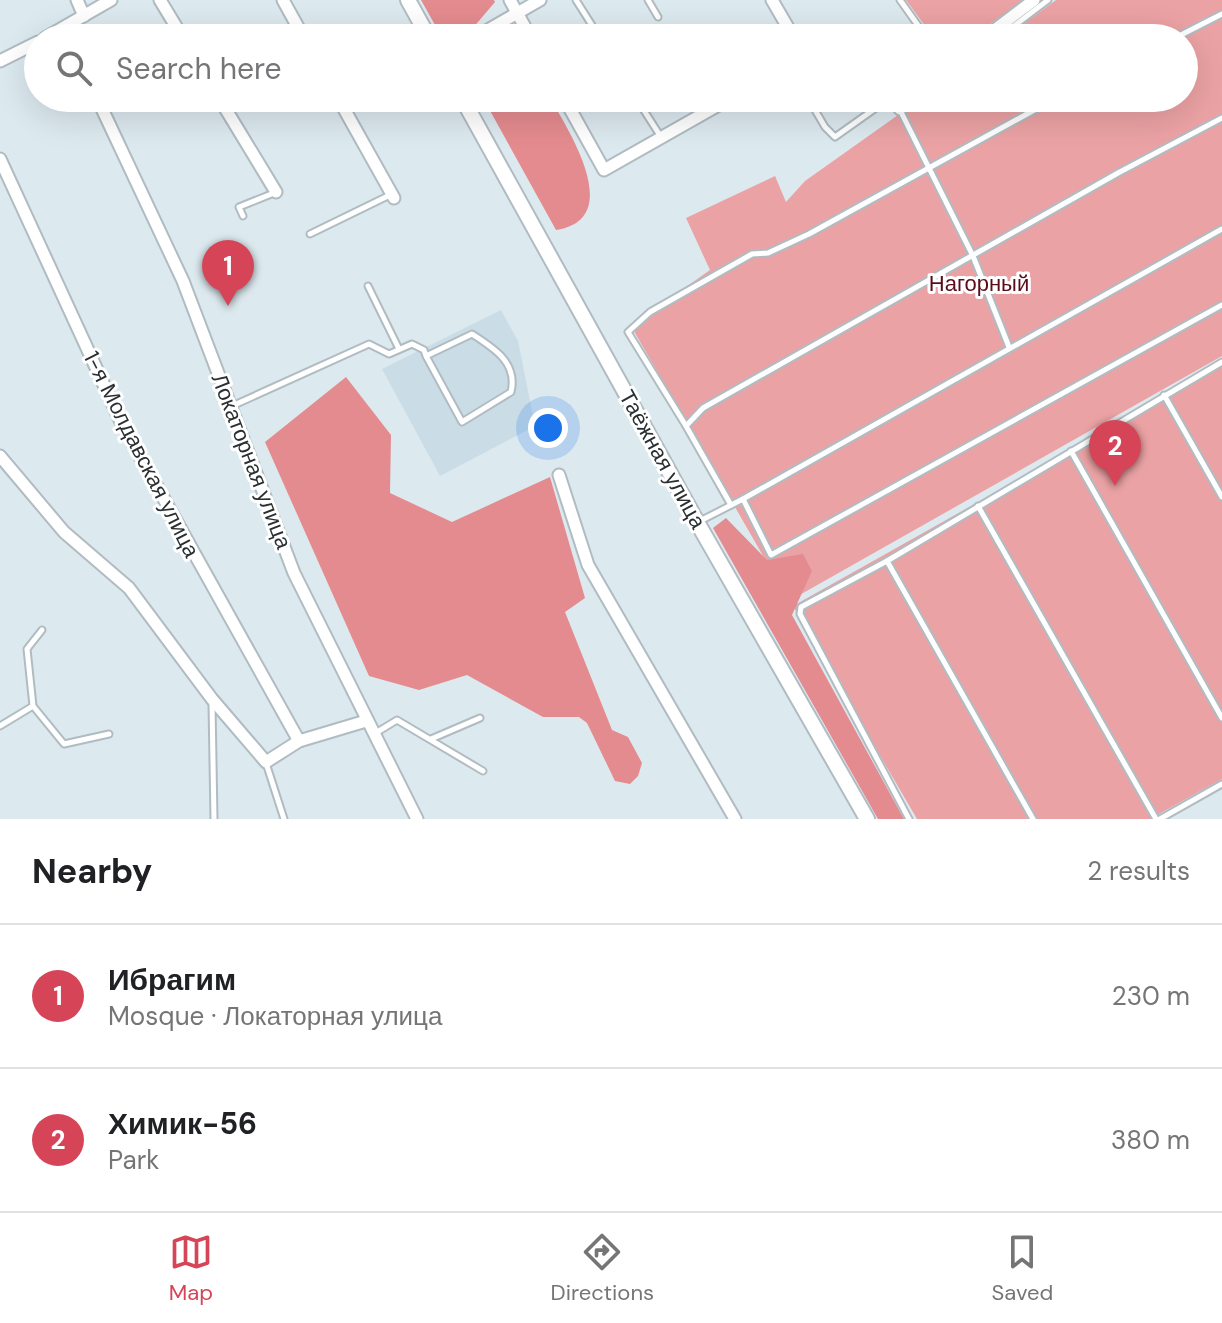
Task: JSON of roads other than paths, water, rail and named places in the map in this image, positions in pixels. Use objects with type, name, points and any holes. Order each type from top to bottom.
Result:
[{"type":"street","points":[[77,0],[84,16]]},
{"type":"street","points":[[76,24],[111,0]]},
{"type":"street","points":[[160,0],[175,24]]},
{"type":"street","points":[[283,0],[296,24]]},
{"type":"street","points":[[408,0],[421,24]]},
{"type":"street","points":[[510,0],[523,24]]},
{"type":"street","points":[[498,24],[540,0]]},
{"type":"street","points":[[772,0],[786,24]]},
{"type":"street","points":[[1000,24],[1026,2]]},
{"type":"street","points":[[0,61],[24,49]]},
{"type":"street","name":"Локаторная улица","points":[[104,112],[183,281],[294,573],[417,819]]},
{"type":"street","points":[[227,112],[276,192]]},
{"type":"street","points":[[346,112],[393,196]]},
{"type":"street","name":"Таёжная улица","points":[[470,112],[697,522],[867,819]]},
{"type":"street","points":[[572,112],[604,170],[661,138],[698,112]]},
{"type":"street","name":"1-я Молдавская улица","points":[[0,159],[121,422],[267,690],[299,741]]},
{"type":"street","points":[[0,456],[64,532],[129,588],[212,699],[266,762],[299,741],[366,721]]},
{"type":"street","points":[[559,475],[588,565],[735,819]]},
{"type":"lane","points":[[576,0],[591,24]]},
{"type":"lane","points":[[648,0],[658,17]]},
{"type":"lane","points":[[900,0],[917,24]]},
{"type":"lane","points":[[1016,24],[1048,0]]},
{"type":"lane","points":[[1198,26],[1222,14]]},
{"type":"lane","points":[[645,112],[661,138]]},
{"type":"lane","points":[[816,112],[835,137],[870,112]]},
{"type":"lane","points":[[901,112],[927,169],[973,256],[1009,347]]},
{"type":"lane","points":[[731,505],[628,332],[650,312],[752,254],[768,253],[809,234],[1031,112]]},
{"type":"lane","points":[[686,426],[703,408],[1118,173],[1222,118]]},
{"type":"lane","points":[[243,216],[239,207],[276,192]]},
{"type":"lane","points":[[310,234],[393,196]]},
{"type":"lane","points":[[697,522],[1222,229]]},
{"type":"lane","points":[[368,286],[400,350]]},
{"type":"lane","points":[[743,499],[771,555],[1222,305]]},
{"type":"lane","points":[[231,406],[369,344],[389,354],[412,344],[424,350],[426,356],[462,422],[511,392],[514,381],[507,364],[498,351],[472,334],[426,356]]},
{"type":"lane","points":[[909,819],[800,614],[801,607],[887,561],[1222,362]]},
{"type":"lane","points":[[1164,395],[1222,497]]},
{"type":"lane","points":[[1071,451],[1222,718]]},
{"type":"lane","points":[[978,506],[1158,819],[1222,784]]},
{"type":"lane","points":[[887,561],[1033,819]]},
{"type":"lane","points":[[42,630],[27,649],[33,706],[64,744],[109,734]]},
{"type":"lane","points":[[212,699],[214,819]]},
{"type":"lane","points":[[0,726],[33,706]]},
{"type":"lane","points":[[431,739],[480,718]]},
{"type":"lane","points":[[373,735],[397,720],[483,771]]},
{"type":"lane","points":[[266,762],[283,816],[290,819]]},
{"type":"place","name":"Ибрагим","points":[[228,306]]},
{"type":"place","name":"Химик-56","points":[[1115,486]]},
{"type":"park label","name":"Нагорный","points":[[979,283]]}]
